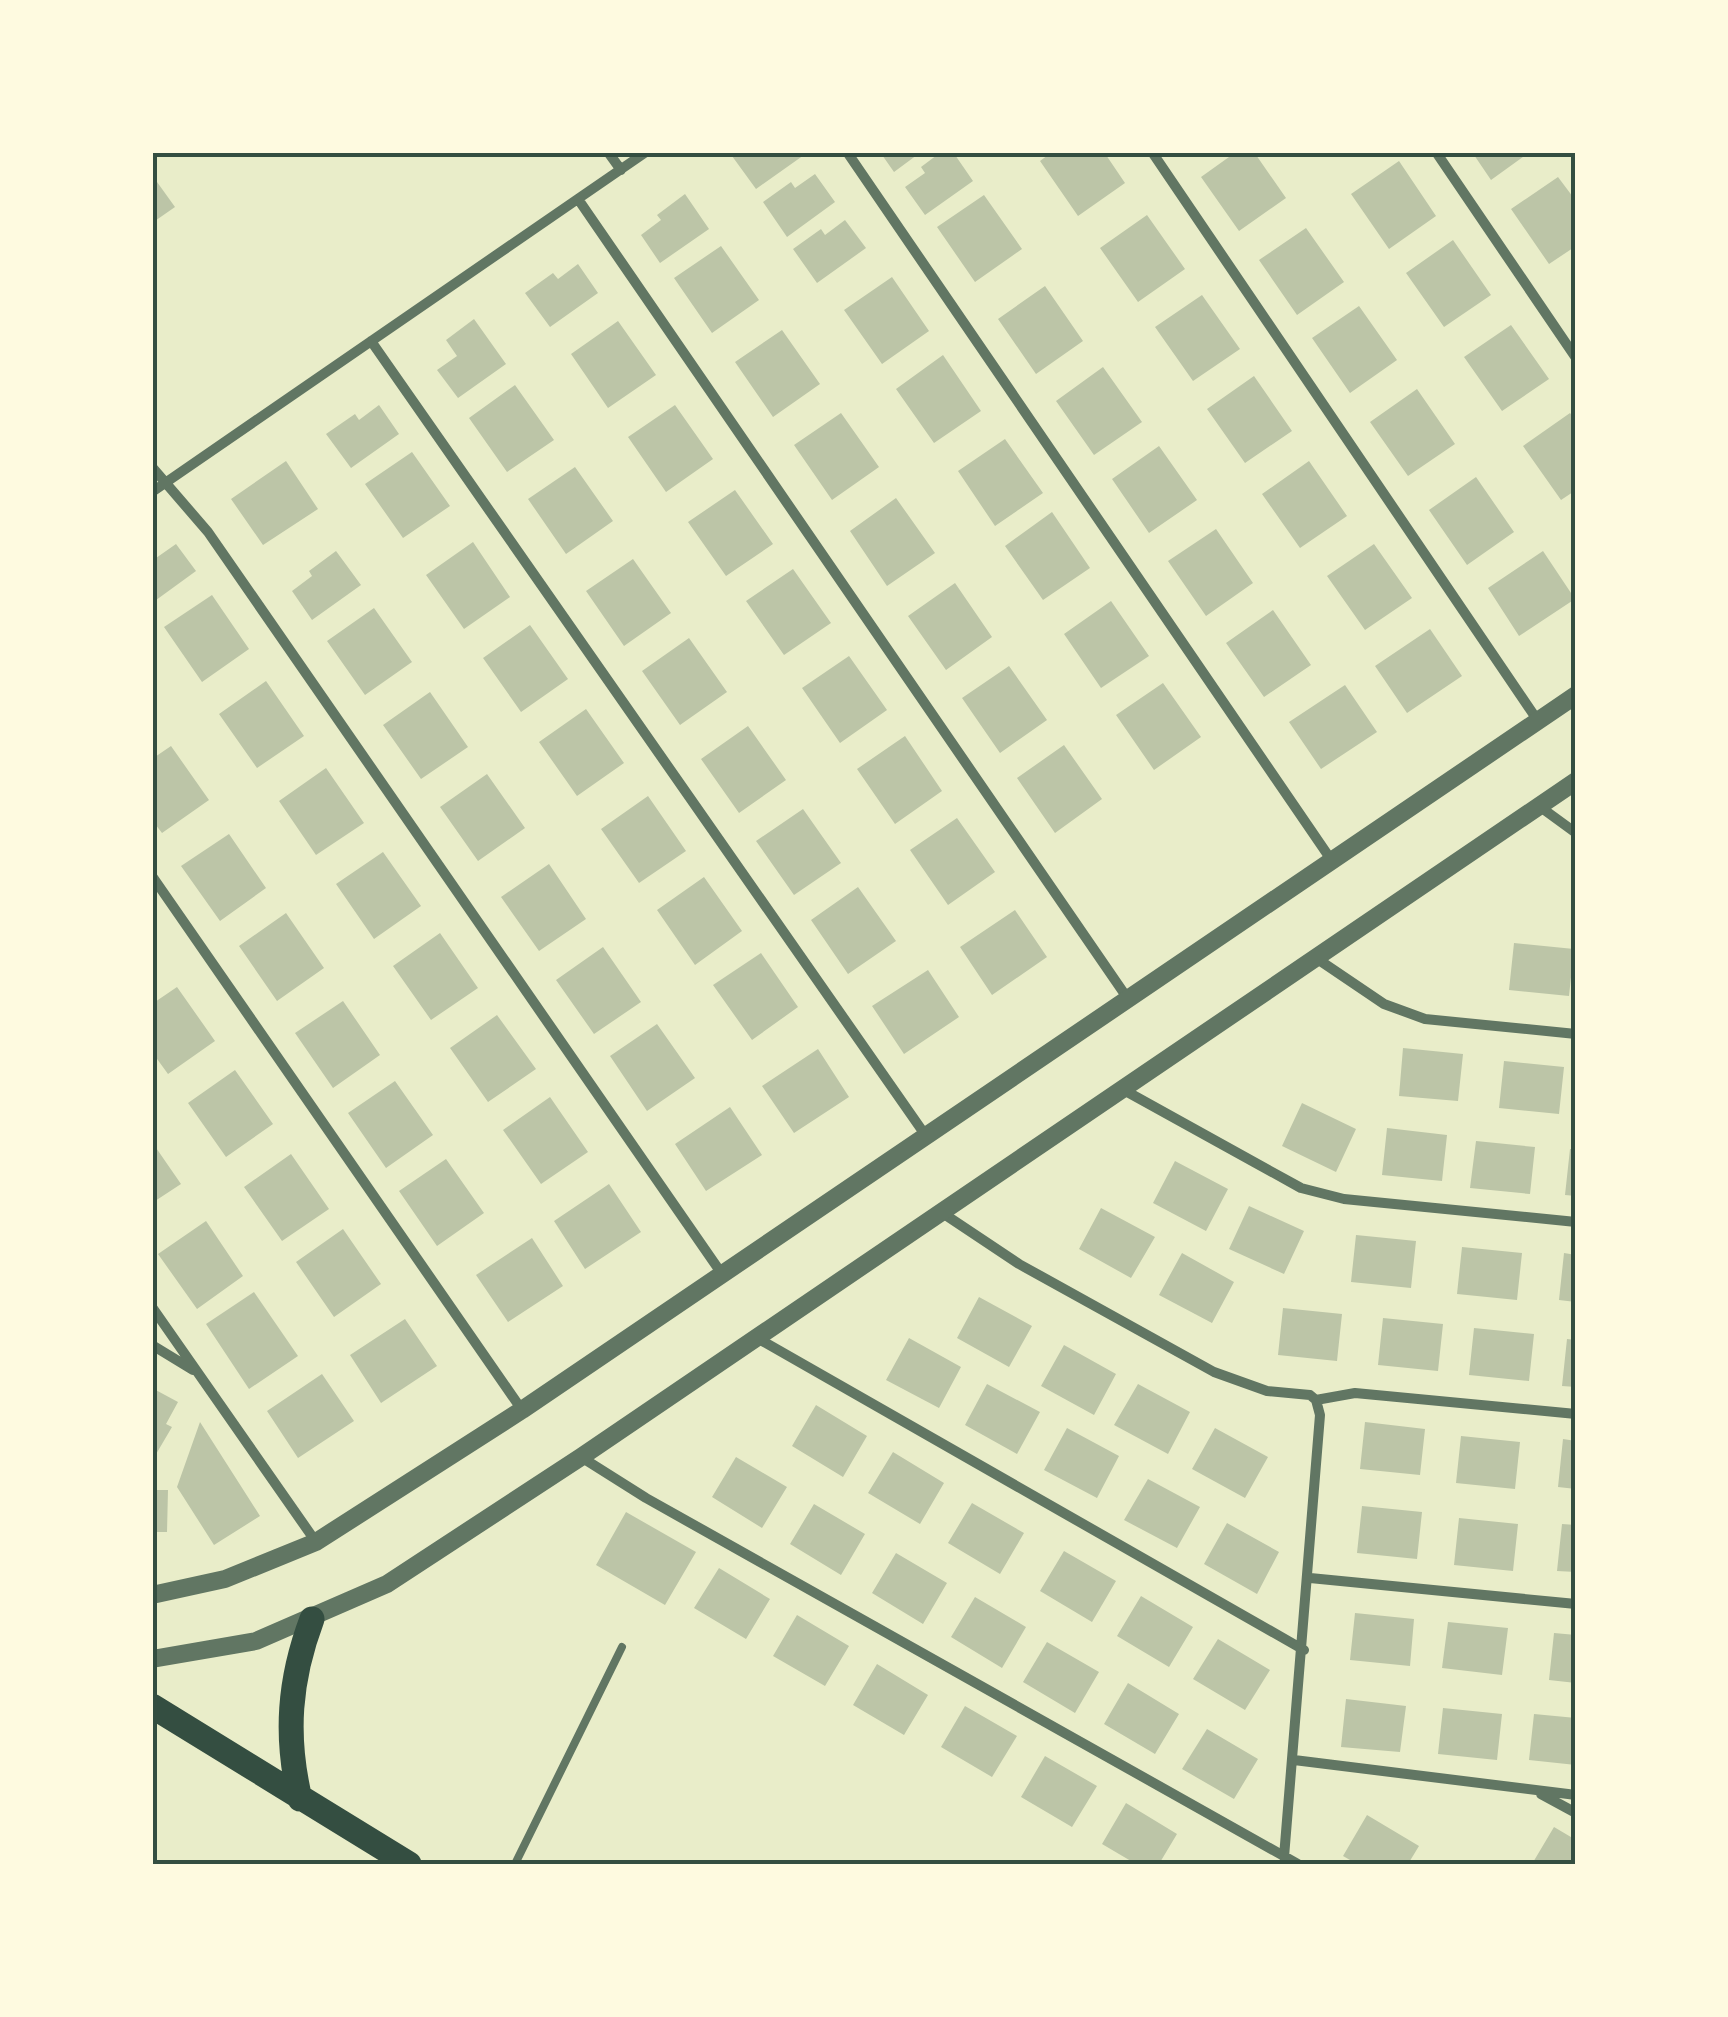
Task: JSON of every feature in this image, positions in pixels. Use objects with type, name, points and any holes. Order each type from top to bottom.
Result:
[{"type":"main road","points":[[300,1799],[290,1748],[292,1686],[312,1620]]},
{"type":"main road","points":[[152,1706],[409,1864]]},
{"type":"street","points":[[608,152],[620,170]]},
{"type":"street","points":[[152,492],[646,152]]},
{"type":"street","points":[[847,152],[1332,861]]},
{"type":"street","points":[[1152,152],[1538,721]]},
{"type":"street","points":[[1436,152],[1576,358]]},
{"type":"street","points":[[578,199],[1128,999]]},
{"type":"street","points":[[371,341],[926,1136]]},
{"type":"street","points":[[152,467],[208,532],[722,1274]]},
{"type":"street","points":[[152,1595],[225,1578],[316,1542],[522,1410],[1576,695]]},
{"type":"street","points":[[152,1659],[224,1650],[312,1620],[386,1584],[581,1457],[1576,781]]},
{"type":"street","points":[[1539,806],[1576,833]]},
{"type":"street","points":[[152,876],[522,1410]]},
{"type":"street","points":[[1316,958],[1384,1004],[1425,1019],[1576,1034]]},
{"type":"street","points":[[1122,1089],[1301,1188],[1344,1199],[1576,1222]]},
{"type":"street","points":[[941,1212],[1019,1264],[1238,1383],[1316,1400],[1355,1393],[1576,1414]]},
{"type":"street","points":[[152,1307],[316,1542]]},
{"type":"street","points":[[756,1338],[1304,1650]]},
{"type":"street","points":[[152,1345],[198,1373]]},
{"type":"street","points":[[1284,1856],[1310,1578],[1320,1415],[1316,1400]]},
{"type":"street","points":[[581,1457],[646,1498],[1298,1864]]},
{"type":"street","points":[[1310,1578],[1576,1604]]},
{"type":"street","points":[[1294,1760],[1576,1795]]},
{"type":"street","points":[[1537,1791],[1576,1812]]},
{"type":"lane","points":[[515,1864],[622,1647]]},
{"type":"building","points":[[736,152],[804,155],[756,189],[732,156]]},
{"type":"building","points":[[880,152],[921,152],[894,172]]},
{"type":"building","points":[[941,152],[953,152],[973,181],[925,215],[905,187],[925,173],[921,167]]},
{"type":"building","points":[[1052,152],[1104,152],[1125,183],[1078,216],[1040,161]]},
{"type":"building","points":[[1236,152],[1254,152],[1286,198],[1239,231],[1201,177]]},
{"type":"building","points":[[1472,152],[1530,152],[1491,180]]},
{"type":"building","points":[[1399,161],[1436,216],[1389,249],[1351,194]]},
{"type":"building","points":[[815,174],[835,202],[787,237],[763,202],[791,182],[795,188]]},
{"type":"building","points":[[152,175],[175,207],[152,223]]},
{"type":"building","points":[[1558,177],[1576,201],[1576,246],[1549,264],[1511,209]]},
{"type":"building","points":[[685,194],[709,229],[660,263],[641,235],[661,220],[657,215]]},
{"type":"building","points":[[984,195],[1022,249],[975,282],[937,227]]},
{"type":"building","points":[[1147,215],[1185,269],[1138,302],[1100,248]]},
{"type":"building","points":[[845,220],[866,248],[817,283],[793,249],[821,229],[825,235]]},
{"type":"building","points":[[1306,228],[1344,282],[1297,315],[1259,260]]},
{"type":"building","points":[[1453,240],[1491,295],[1444,327],[1406,273]]},
{"type":"building","points":[[721,246],[759,300],[712,333],[674,278]]},
{"type":"building","points":[[578,264],[598,293],[550,327],[525,293],[553,273],[558,279]]},
{"type":"building","points":[[892,277],[929,331],[882,364],[844,310]]},
{"type":"building","points":[[1045,286],[1083,341],[1036,374],[998,319]]},
{"type":"building","points":[[1202,295],[1240,349],[1193,381],[1155,327]]},
{"type":"building","points":[[1359,306],[1397,360],[1350,393],[1312,338]]},
{"type":"building","points":[[474,319],[506,364],[458,398],[437,370],[457,356],[446,340]]},
{"type":"building","points":[[618,321],[656,375],[608,408],[571,354]]},
{"type":"building","points":[[1511,325],[1549,379],[1502,411],[1464,357]]},
{"type":"building","points":[[782,330],[820,384],[773,417],[735,362]]},
{"type":"building","points":[[943,355],[981,411],[934,443],[896,389]]},
{"type":"building","points":[[1103,367],[1142,422],[1094,455],[1056,401]]},
{"type":"building","points":[[1254,376],[1292,431],[1245,463],[1207,409]]},
{"type":"building","points":[[515,385],[554,440],[507,472],[469,418]]},
{"type":"building","points":[[1417,389],[1455,444],[1408,476],[1370,422]]},
{"type":"building","points":[[379,405],[399,434],[351,468],[326,434],[355,414],[359,420]]},
{"type":"building","points":[[675,405],[713,459],[666,492],[628,437]]},
{"type":"building","points":[[841,413],[879,467],[832,500],[794,445]]},
{"type":"building","points":[[1570,413],[1576,420],[1576,490],[1561,500],[1523,446]]},
{"type":"building","points":[[1005,439],[1043,493],[995,526],[958,471]]},
{"type":"building","points":[[1159,446],[1197,500],[1149,533],[1112,479]]},
{"type":"building","points":[[412,452],[450,506],[403,538],[365,484]]},
{"type":"building","points":[[286,461],[318,509],[263,545],[231,499]]},
{"type":"building","points":[[1309,461],[1347,516],[1300,548],[1262,494]]},
{"type":"building","points":[[575,467],[613,521],[566,554],[528,499]]},
{"type":"building","points":[[1476,477],[1514,532],[1467,565],[1429,510]]},
{"type":"building","points":[[735,490],[773,544],[726,576],[688,522]]},
{"type":"building","points":[[896,498],[935,553],[887,586],[850,531]]},
{"type":"building","points":[[1052,512],[1090,568],[1043,600],[1005,546]]},
{"type":"building","points":[[1216,529],[1253,583],[1206,616],[1168,561]]},
{"type":"building","points":[[473,542],[510,597],[464,629],[426,575]]},
{"type":"building","points":[[176,544],[196,571],[152,603],[152,553],[156,558]]},
{"type":"building","points":[[1374,544],[1412,598],[1365,630],[1327,576]]},
{"type":"building","points":[[336,551],[361,585],[312,620],[292,591],[312,576],[309,571]]},
{"type":"building","points":[[1543,551],[1575,599],[1519,636],[1488,588]]},
{"type":"building","points":[[633,559],[671,613],[624,646],[586,591]]},
{"type":"building","points":[[793,569],[831,623],[784,655],[746,601]]},
{"type":"building","points":[[955,583],[992,637],[946,670],[908,616]]},
{"type":"building","points":[[212,595],[249,649],[202,682],[164,627]]},
{"type":"building","points":[[1111,601],[1149,656],[1101,688],[1064,634]]},
{"type":"building","points":[[374,608],[412,662],[365,695],[327,641]]},
{"type":"building","points":[[1273,610],[1311,665],[1264,697],[1226,643]]},
{"type":"building","points":[[530,625],[568,679],[521,712],[483,658]]},
{"type":"building","points":[[1430,629],[1462,676],[1407,713],[1375,666]]},
{"type":"building","points":[[689,638],[727,692],[680,725],[642,671]]},
{"type":"building","points":[[849,656],[887,710],[840,743],[802,688]]},
{"type":"building","points":[[1009,666],[1047,720],[1000,753],[962,698]]},
{"type":"building","points":[[266,681],[304,736],[257,768],[219,714]]},
{"type":"building","points":[[1163,683],[1201,737],[1154,770],[1116,715]]},
{"type":"building","points":[[1345,685],[1377,732],[1321,769],[1289,722]]},
{"type":"building","points":[[430,692],[468,747],[421,779],[383,725]]},
{"type":"building","points":[[586,709],[624,763],[577,796],[539,742]]},
{"type":"building","points":[[748,726],[786,780],[739,813],[701,759]]},
{"type":"building","points":[[905,736],[942,791],[895,824],[857,769]]},
{"type":"building","points":[[1064,745],[1102,799],[1055,833],[1017,778]]},
{"type":"building","points":[[171,746],[209,800],[162,833],[152,820],[152,759]]},
{"type":"building","points":[[326,768],[364,823],[316,855],[279,801]]},
{"type":"building","points":[[487,774],[525,828],[478,861],[440,807]]},
{"type":"building","points":[[648,796],[686,851],[639,883],[601,829]]},
{"type":"building","points":[[803,809],[841,863],[794,895],[756,841]]},
{"type":"building","points":[[957,818],[995,872],[948,905],[910,850]]},
{"type":"building","points":[[229,834],[266,888],[220,921],[181,866]]},
{"type":"building","points":[[383,852],[421,906],[374,939],[336,884]]},
{"type":"building","points":[[549,864],[586,919],[539,951],[501,897]]},
{"type":"building","points":[[704,877],[742,931],[695,965],[657,910]]},
{"type":"building","points":[[858,887],[896,941],[848,974],[811,920]]},
{"type":"building","points":[[1015,910],[1047,957],[992,995],[960,947]]},
{"type":"building","points":[[286,913],[324,968],[277,1001],[239,946]]},
{"type":"building","points":[[440,933],[478,988],[431,1020],[393,966]]},
{"type":"building","points":[[1514,943],[1574,949],[1569,996],[1509,990]]},
{"type":"building","points":[[603,947],[641,1002],[594,1034],[556,980]]},
{"type":"building","points":[[761,953],[798,1007],[752,1040],[713,985]]},
{"type":"building","points":[[928,970],[959,1017],[904,1054],[872,1006]]},
{"type":"building","points":[[177,987],[215,1041],[168,1074],[152,1052],[152,1004]]},
{"type":"building","points":[[343,1001],[380,1055],[333,1088],[295,1033]]},
{"type":"building","points":[[497,1015],[536,1069],[488,1102],[450,1048]]},
{"type":"building","points":[[657,1024],[695,1078],[647,1111],[610,1056]]},
{"type":"building","points":[[1403,1048],[1463,1054],[1458,1101],[1399,1096]]},
{"type":"building","points":[[818,1049],[849,1097],[794,1133],[762,1086]]},
{"type":"building","points":[[1504,1061],[1564,1067],[1559,1114],[1499,1108]]},
{"type":"building","points":[[235,1070],[273,1124],[226,1157],[188,1103]]},
{"type":"building","points":[[395,1081],[433,1135],[386,1168],[348,1113]]},
{"type":"building","points":[[550,1097],[588,1152],[541,1184],[503,1130]]},
{"type":"building","points":[[1302,1103],[1356,1129],[1336,1172],[1282,1146]]},
{"type":"building","points":[[730,1107],[762,1155],[706,1191],[675,1144]]},
{"type":"building","points":[[1387,1128],[1447,1135],[1442,1181],[1382,1175]]},
{"type":"building","points":[[1476,1141],[1535,1147],[1530,1194],[1470,1188]]},
{"type":"building","points":[[152,1142],[181,1184],[152,1203]]},
{"type":"building","points":[[1570,1149],[1576,1149],[1576,1196],[1565,1195]]},
{"type":"building","points":[[291,1154],[329,1209],[282,1241],[244,1187]]},
{"type":"building","points":[[446,1159],[484,1213],[437,1246],[399,1191]]},
{"type":"building","points":[[1175,1161],[1228,1189],[1206,1231],[1153,1203]]},
{"type":"building","points":[[609,1184],[641,1232],[585,1269],[554,1221]]},
{"type":"building","points":[[1249,1206],[1304,1231],[1284,1274],[1229,1249]]},
{"type":"building","points":[[1101,1208],[1155,1237],[1131,1278],[1079,1249]]},
{"type":"building","points":[[206,1221],[243,1276],[197,1309],[158,1254]]},
{"type":"building","points":[[343,1229],[381,1284],[334,1317],[296,1262]]},
{"type":"building","points":[[1356,1235],[1416,1241],[1411,1288],[1351,1282]]},
{"type":"building","points":[[532,1238],[563,1286],[508,1322],[476,1275]]},
{"type":"building","points":[[1462,1247],[1522,1253],[1517,1300],[1457,1294]]},
{"type":"building","points":[[1182,1253],[1234,1282],[1212,1323],[1159,1295]]},
{"type":"building","points":[[1564,1253],[1576,1255],[1576,1302],[1559,1300]]},
{"type":"building","points":[[254,1292],[298,1356],[249,1389],[206,1324]]},
{"type":"building","points":[[979,1297],[1032,1326],[1009,1367],[957,1338]]},
{"type":"building","points":[[1283,1308],[1342,1314],[1337,1361],[1278,1355]]},
{"type":"building","points":[[1383,1318],[1443,1324],[1438,1371],[1378,1365]]},
{"type":"building","points":[[405,1319],[437,1366],[381,1403],[350,1355]]},
{"type":"building","points":[[1474,1328],[1534,1334],[1529,1381],[1469,1375]]},
{"type":"building","points":[[909,1338],[961,1367],[939,1408],[886,1380]]},
{"type":"building","points":[[1567,1339],[1576,1340],[1576,1387],[1562,1386]]},
{"type":"building","points":[[1064,1345],[1116,1374],[1094,1415],[1041,1386]]},
{"type":"building","points":[[322,1374],[354,1421],[298,1458],[267,1411]]},
{"type":"building","points":[[987,1384],[1040,1412],[1017,1454],[965,1425]]},
{"type":"building","points":[[1138,1384],[1190,1412],[1168,1454],[1114,1425]]},
{"type":"building","points":[[152,1388],[178,1402],[166,1424],[172,1427],[152,1461]]},
{"type":"building","points":[[816,1405],[867,1436],[843,1477],[792,1446]]},
{"type":"building","points":[[200,1422],[260,1516],[214,1545],[177,1487]]},
{"type":"building","points":[[1365,1422],[1425,1429],[1420,1475],[1360,1469]]},
{"type":"building","points":[[1067,1428],[1119,1456],[1097,1498],[1044,1470]]},
{"type":"building","points":[[1215,1428],[1268,1457],[1245,1498],[1192,1469]]},
{"type":"building","points":[[1461,1436],[1520,1442],[1515,1489],[1456,1483]]},
{"type":"building","points":[[1563,1439],[1576,1441],[1576,1489],[1558,1487]]},
{"type":"building","points":[[893,1452],[944,1483],[920,1524],[868,1493]]},
{"type":"building","points":[[736,1457],[787,1487],[762,1528],[712,1497]]},
{"type":"building","points":[[1148,1479],[1200,1507],[1177,1548],[1124,1520]]},
{"type":"building","points":[[152,1490],[168,1490],[167,1532],[152,1532]]},
{"type":"building","points":[[972,1503],[1024,1533],[1000,1574],[948,1543]]},
{"type":"building","points":[[814,1504],[865,1534],[841,1575],[790,1544]]},
{"type":"building","points":[[1362,1506],[1422,1512],[1417,1559],[1357,1553]]},
{"type":"building","points":[[626,1512],[696,1552],[665,1605],[596,1565]]},
{"type":"building","points":[[1459,1518],[1518,1524],[1513,1571],[1454,1565]]},
{"type":"building","points":[[1227,1523],[1279,1552],[1257,1594],[1204,1564]]},
{"type":"building","points":[[1562,1524],[1576,1525],[1576,1572],[1557,1571]]},
{"type":"building","points":[[1064,1551],[1116,1581],[1092,1622],[1040,1591]]},
{"type":"building","points":[[896,1553],[947,1583],[923,1624],[872,1593]]},
{"type":"building","points":[[719,1568],[770,1599],[746,1639],[694,1608]]},
{"type":"building","points":[[1141,1596],[1193,1627],[1169,1667],[1117,1636]]},
{"type":"building","points":[[975,1597],[1026,1627],[1002,1668],[951,1637]]},
{"type":"building","points":[[1355,1613],[1414,1619],[1410,1666],[1350,1660]]},
{"type":"building","points":[[797,1615],[849,1646],[825,1686],[773,1656]]},
{"type":"building","points":[[1448,1622],[1508,1628],[1502,1675],[1442,1668]]},
{"type":"building","points":[[1554,1633],[1576,1635],[1576,1683],[1549,1680]]},
{"type":"building","points":[[1218,1639],[1270,1670],[1245,1710],[1193,1679]]},
{"type":"building","points":[[1047,1642],[1099,1672],[1075,1713],[1023,1682]]},
{"type":"building","points":[[877,1664],[928,1695],[904,1735],[853,1705]]},
{"type":"building","points":[[1128,1683],[1179,1714],[1155,1754],[1104,1724]]},
{"type":"building","points":[[1346,1699],[1406,1706],[1400,1752],[1341,1747]]},
{"type":"building","points":[[965,1706],[1017,1736],[992,1777],[941,1747]]},
{"type":"building","points":[[1443,1708],[1502,1714],[1497,1760],[1438,1754]]},
{"type":"building","points":[[1534,1714],[1576,1718],[1576,1765],[1529,1760]]},
{"type":"building","points":[[1207,1729],[1258,1759],[1234,1799],[1182,1769]]},
{"type":"building","points":[[1045,1756],[1097,1786],[1072,1827],[1021,1797]]},
{"type":"building","points":[[1126,1803],[1177,1834],[1159,1864],[1136,1864],[1102,1844]]},
{"type":"building","points":[[1367,1815],[1419,1846],[1408,1864],[1357,1864],[1343,1856]]},
{"type":"building","points":[[1554,1827],[1576,1840],[1576,1864],[1532,1864]]}]
